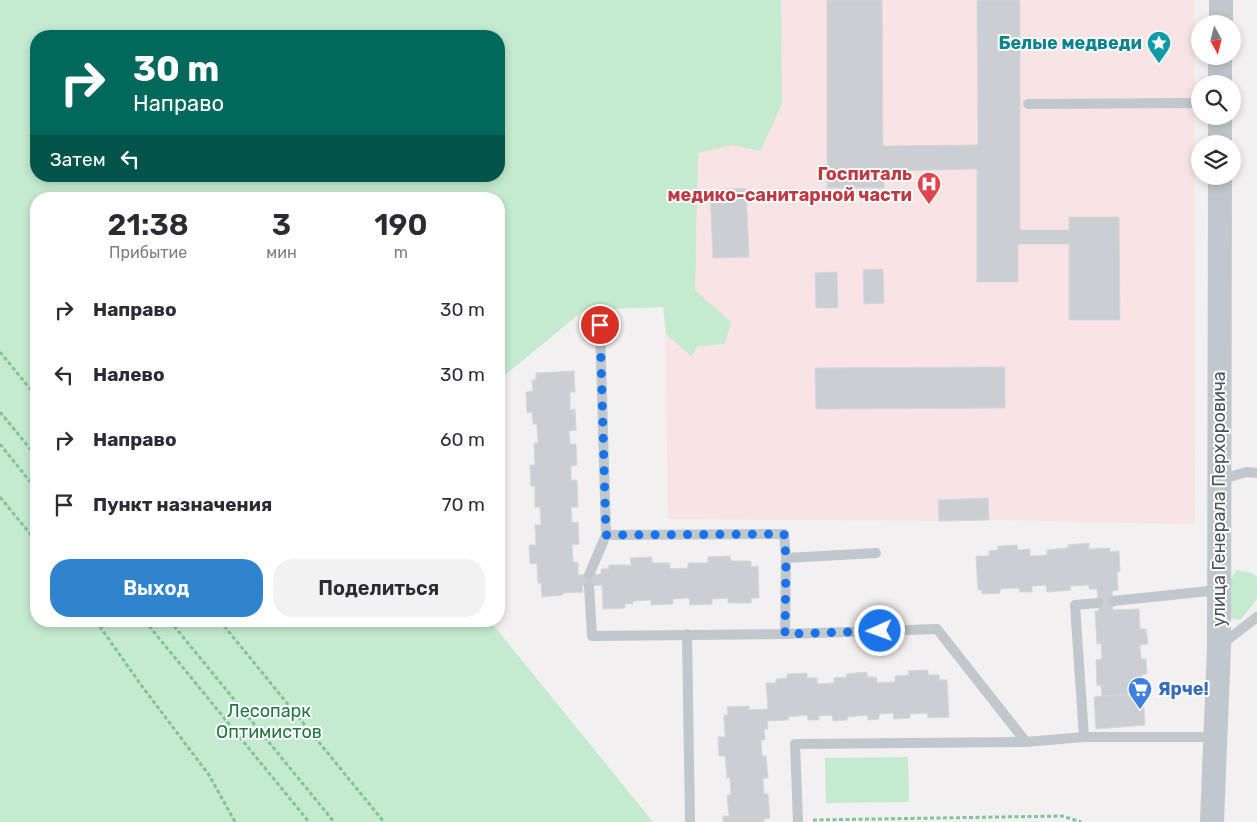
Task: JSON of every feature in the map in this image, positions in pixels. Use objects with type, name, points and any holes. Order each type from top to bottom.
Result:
[{"type":"street","points":[[1221,0],[1221,15]]},
{"type":"street","name":"улица Генерала Перхоровича","points":[[1212,822],[1219,646],[1220,185]]},
{"type":"lane","points":[[1028,104],[1191,103]]},
{"type":"lane","points":[[589,575],[606,535],[600,325]]},
{"type":"lane","points":[[1218,480],[1246,472],[1257,473]]},
{"type":"lane","points":[[606,535],[784,534],[786,558],[785,634]]},
{"type":"lane","points":[[786,558],[876,553]]},
{"type":"lane","points":[[590,586],[592,636],[785,634],[937,629],[1026,742]]},
{"type":"lane","points":[[1113,601],[1219,590]]},
{"type":"lane","points":[[1084,737],[1075,605],[1098,603]]},
{"type":"lane","points":[[1219,646],[1257,617]]},
{"type":"lane","points":[[687,634],[690,822]]},
{"type":"lane","points":[[798,821],[796,744],[1026,742],[1084,737],[1215,737]]},
{"type":"path","points":[[0,352],[30,389]]},
{"type":"path","points":[[0,412],[30,449]]},
{"type":"path","points":[[0,444],[30,482]]},
{"type":"path","points":[[0,497],[30,534]]},
{"type":"path","points":[[100,627],[209,775],[235,822]]},
{"type":"path","points":[[149,627],[309,822]]},
{"type":"path","points":[[175,627],[334,822]]},
{"type":"path","points":[[225,627],[384,822]]},
{"type":"path","points":[[798,821],[1062,816],[1081,822]]},
{"type":"shaded area","name":"Госпиталь медико-санитарной части","points":[[661,0],[1194,0],[1194,15],[1191,15],[1191,65],[1194,65],[1194,75],[1191,75],[1191,125],[1194,125],[1194,135],[1191,135],[1191,185],[1194,185],[1195,524],[989,520],[668,519]]},
{"type":"green space","name":"Лесопарк Оптимистов","points":[[0,0],[781,0],[782,104],[760,151],[732,145],[698,153],[695,290],[731,322],[725,344],[698,346],[691,356],[666,334],[663,307],[584,310],[505,375],[505,192],[30,192],[30,627],[495,627],[653,822],[0,822]]},
{"type":"green space","points":[[1236,570],[1252,573],[1257,577],[1257,598],[1240,620],[1229,618],[1230,582]]},
{"type":"green space","points":[[908,757],[909,802],[826,803],[825,758]]},
{"type":"building","points":[[827,0],[882,0],[883,146],[978,145],[977,0],[1020,0],[1020,230],[1069,230],[1069,217],[1119,217],[1120,320],[1069,320],[1069,244],[1018,244],[1018,282],[977,282],[977,169],[884,171],[884,188],[827,188]]},
{"type":"building","points":[[746,188],[749,257],[713,258],[710,190]]},
{"type":"building","points":[[883,269],[884,303],[864,304],[863,270]]},
{"type":"building","points":[[837,272],[838,308],[816,308],[815,273]]},
{"type":"building","points":[[1005,367],[1005,408],[816,409],[815,368]]},
{"type":"building","points":[[574,371],[575,392],[570,392],[570,410],[575,409],[576,430],[569,431],[570,444],[576,444],[577,465],[571,466],[571,480],[577,480],[578,507],[571,507],[572,523],[578,522],[579,544],[572,545],[573,562],[578,562],[578,575],[601,574],[601,569],[609,569],[609,565],[631,565],[630,558],[652,557],[652,563],[670,563],[670,569],[688,568],[688,563],[708,563],[708,557],[730,556],[731,561],[751,561],[751,567],[758,566],[759,598],[751,598],[751,603],[728,603],[728,598],[712,599],[712,604],[690,605],[689,598],[673,599],[673,604],[651,605],[651,600],[633,601],[633,604],[625,604],[625,608],[603,609],[602,585],[582,586],[583,592],[542,597],[541,583],[538,583],[537,563],[530,564],[529,545],[536,545],[535,525],[541,525],[540,507],[535,507],[535,486],[531,486],[530,465],[535,465],[534,443],[538,443],[537,424],[533,424],[532,412],[527,413],[526,392],[533,391],[532,380],[536,380],[536,373]]},
{"type":"building","points":[[988,498],[989,520],[939,521],[938,500]]},
{"type":"building","points":[[1089,543],[1089,549],[1110,548],[1110,552],[1119,551],[1120,572],[1117,572],[1118,590],[1112,591],[1113,610],[1139,609],[1140,629],[1146,629],[1148,644],[1140,645],[1141,659],[1146,659],[1147,674],[1142,674],[1143,693],[1102,696],[1101,685],[1097,686],[1096,660],[1102,659],[1101,643],[1097,644],[1095,611],[1099,611],[1097,589],[1089,589],[1089,585],[1070,586],[1071,590],[1047,592],[1046,585],[1032,586],[1032,592],[1020,592],[1019,588],[1000,589],[1000,593],[982,594],[982,590],[978,590],[976,556],[989,556],[989,551],[998,550],[998,546],[1017,545],[1018,550],[1030,549],[1030,556],[1047,555],[1047,550]]},
{"type":"building","points":[[928,670],[928,675],[939,675],[939,680],[947,680],[949,717],[928,718],[927,713],[910,714],[910,718],[894,719],[893,713],[879,714],[879,719],[868,720],[867,715],[847,717],[847,720],[833,721],[832,715],[819,716],[819,720],[808,720],[807,715],[788,717],[788,720],[767,721],[768,729],[764,729],[765,740],[761,740],[762,756],[766,756],[768,778],[763,778],[764,794],[768,794],[770,818],[764,819],[764,822],[723,822],[723,816],[729,816],[727,795],[731,795],[730,777],[727,778],[725,756],[719,756],[718,737],[725,737],[724,715],[728,715],[727,707],[749,706],[749,710],[768,709],[766,683],[776,683],[776,679],[787,678],[787,674],[807,673],[807,678],[817,678],[817,684],[834,683],[834,678],[847,677],[846,674],[867,672],[867,677],[876,677],[877,683],[895,682],[895,676],[909,675],[908,671]]},
{"type":"building","points":[[1143,693],[1145,725],[1096,729],[1094,697]]},
{"type":"place","name":"Белые медведи","points":[[1159,64]]},
{"type":"place","name":"Госпиталь медико-санитарной части","points":[[929,205]]},
{"type":"place","name":"Ярче!","points":[[1140,710]]},
{"type":"route","points":[[600,325],[606,535],[784,534],[786,558],[785,634],[880,631]]}]
